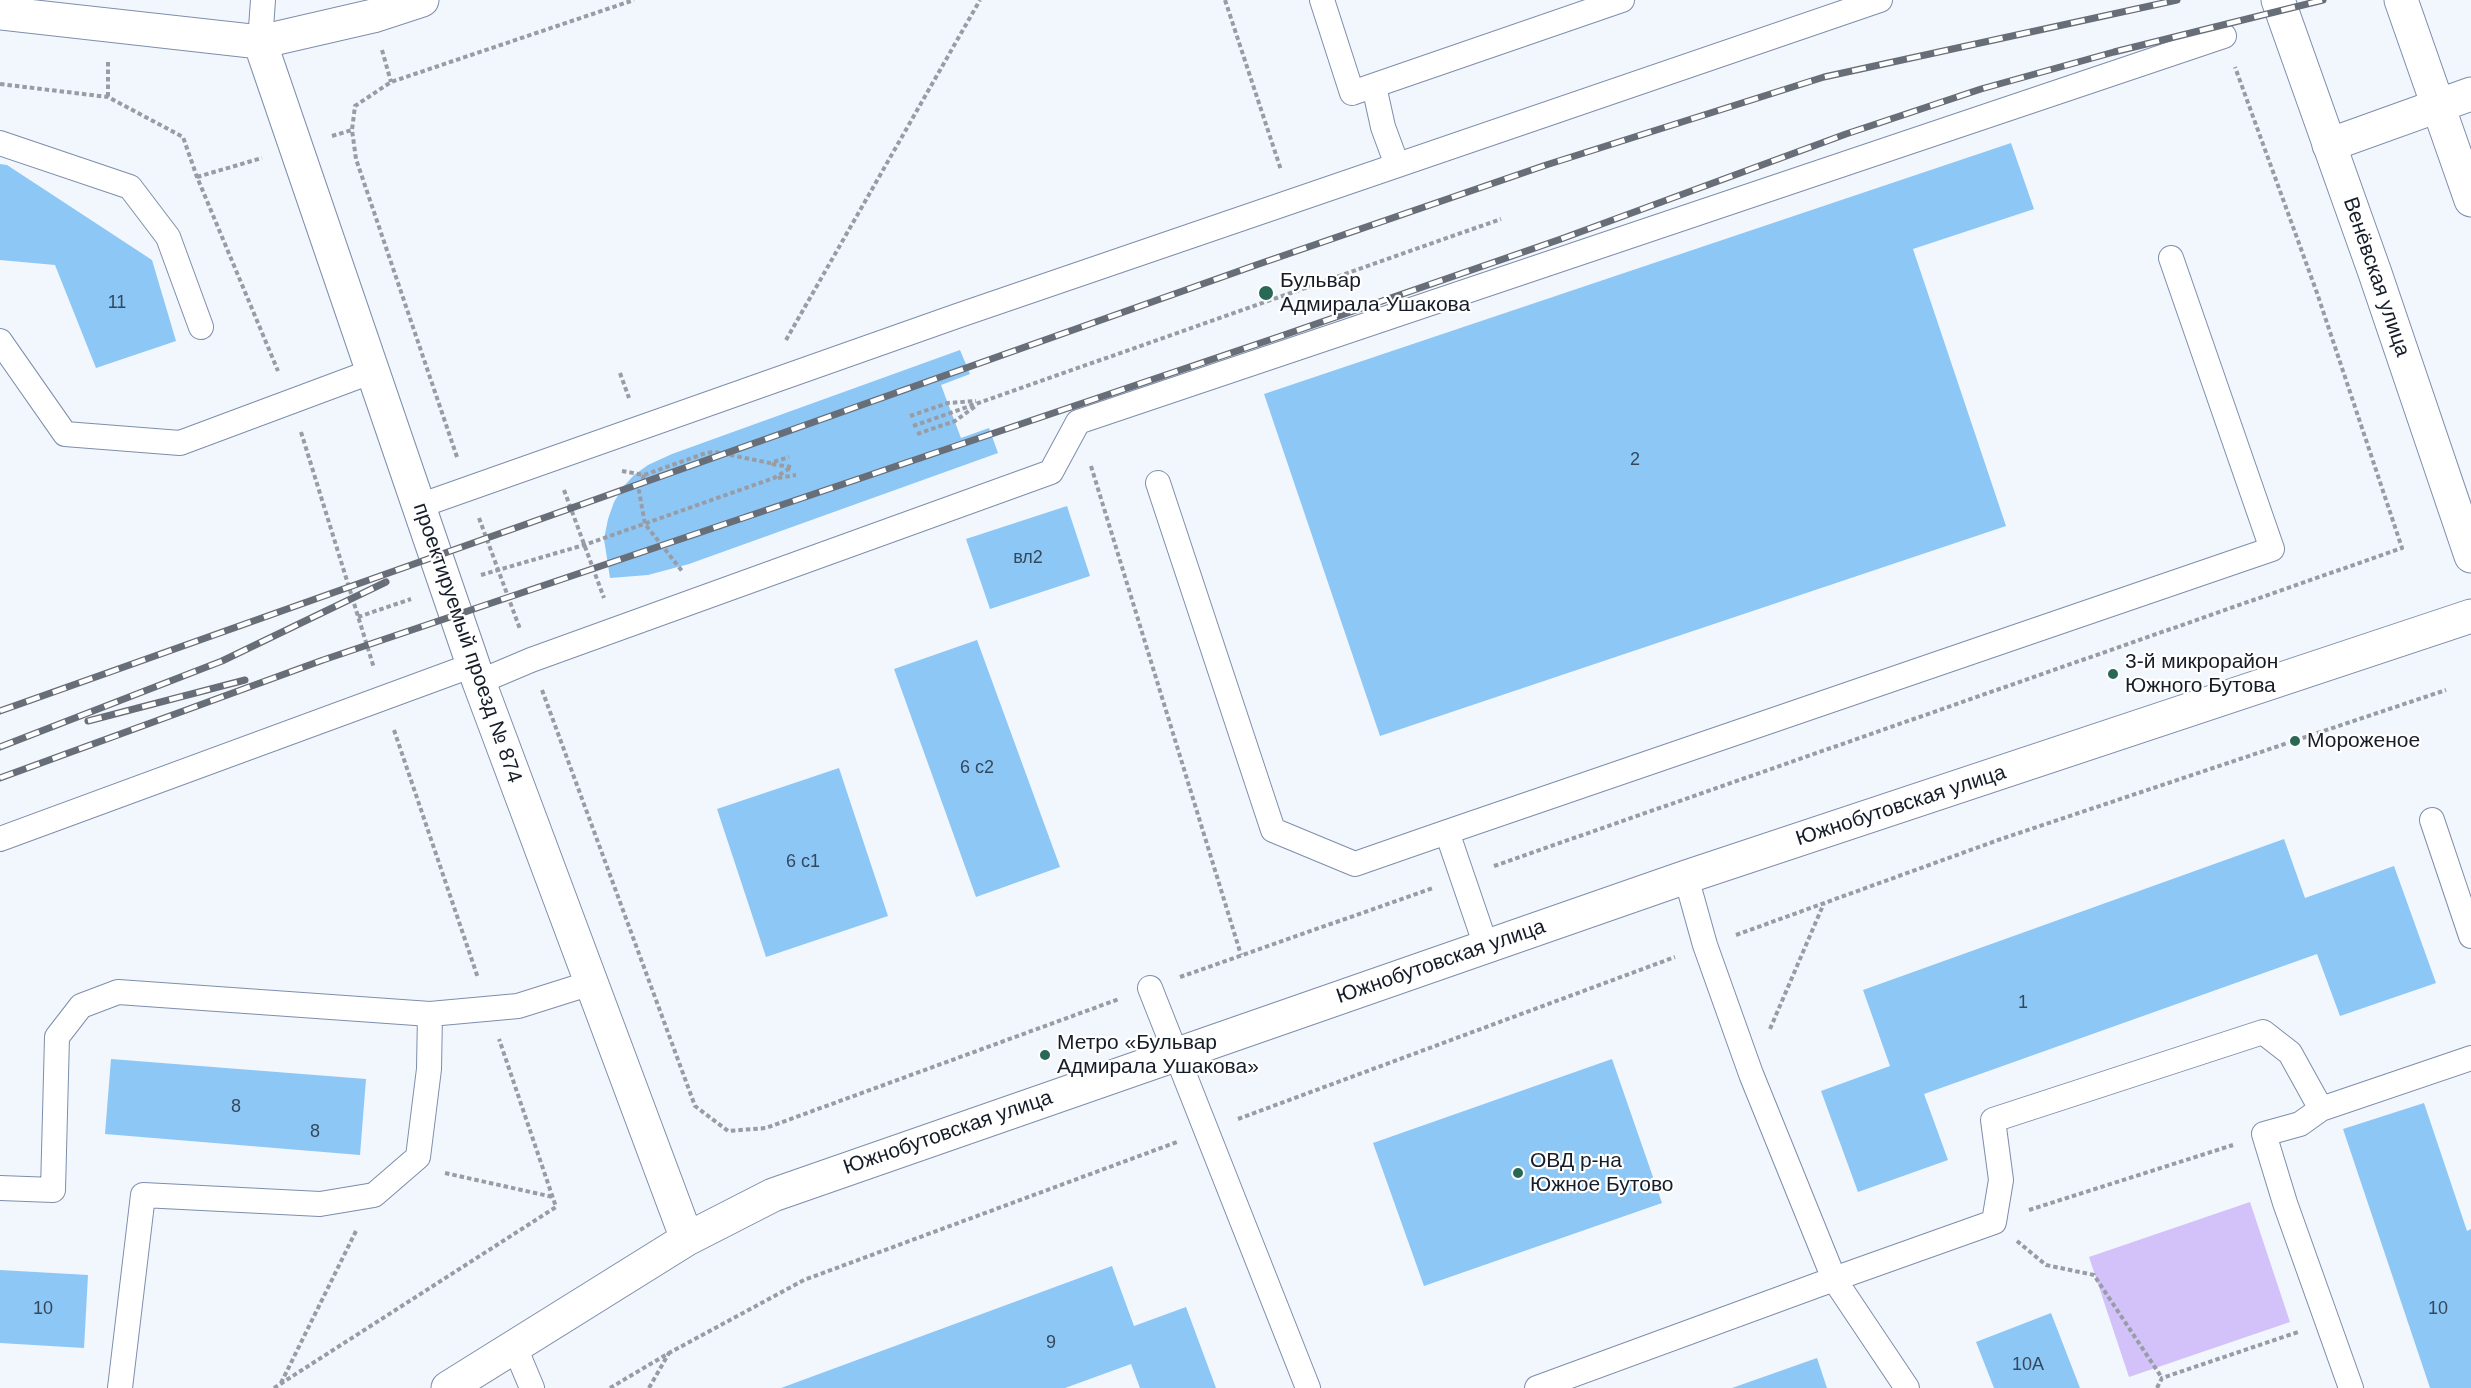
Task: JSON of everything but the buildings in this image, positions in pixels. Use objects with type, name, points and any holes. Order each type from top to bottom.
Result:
[{"type":"street","points":[[0,13],[260,42],[373,16],[422,0]]},
{"type":"street","name":"Венёвская улица","points":[[2278,0],[2471,556]]},
{"type":"street","points":[[2401,0],[2471,200]]},
{"type":"street","name":"проектируемый проезд № 874","points":[[260,42],[476,673],[687,1239]]},
{"type":"street","points":[[2329,145],[2471,94]]},
{"type":"street","name":"Южнобутовская улица","points":[[448,1388],[687,1239],[773,1195],[1686,877],[2471,616]]},
{"type":"lane","points":[[260,42],[264,0]]},
{"type":"lane","points":[[1322,0],[1352,93],[1623,0]]},
{"type":"lane","points":[[419,506],[1292,201],[1880,0]]},
{"type":"lane","points":[[0,839],[384,699],[615,630],[1051,472],[1078,422],[2224,36]]},
{"type":"lane","points":[[1374,86],[1383,127],[1397,165]]},
{"type":"lane","points":[[0,143],[129,187],[168,237],[201,327]]},
{"type":"lane","points":[[1158,483],[1273,830],[1354,864],[2272,549],[2171,258]]},
{"type":"lane","points":[[0,341],[65,434],[180,443],[373,371]]},
{"type":"lane","points":[[2432,820],[2471,936]]},
{"type":"lane","points":[[1447,832],[1486,946]]},
{"type":"lane","points":[[1686,877],[1706,945],[1751,1074],[1834,1279],[1907,1388]]},
{"type":"lane","points":[[0,1188],[53,1190],[57,1037],[81,1006],[118,992],[430,1014],[518,1006],[591,983]]},
{"type":"lane","points":[[1150,988],[1178,1053],[1308,1388]]},
{"type":"lane","points":[[120,1388],[143,1195],[320,1204],[374,1195],[418,1157],[429,1069],[430,1014]]},
{"type":"lane","points":[[1537,1388],[1994,1222],[2001,1180],[1993,1120],[2263,1032],[2290,1053],[2321,1109]]},
{"type":"lane","points":[[2351,1388],[2284,1203],[2264,1134],[2300,1124],[2321,1109],[2471,1058]]},
{"type":"lane","points":[[514,1345],[532,1388]]},
{"type":"path","points":[[761,385],[980,0]]},
{"type":"path","points":[[1225,0],[1292,201]]},
{"type":"path","points":[[728,1131],[766,1128],[1241,955],[2402,548],[2317,293],[2224,36]]},
{"type":"path","points":[[0,84],[108,97],[183,137],[197,177],[291,402],[384,699],[556,1207],[274,1388]]},
{"type":"path","points":[[913,426],[1501,219]]},
{"type":"path","points":[[910,416],[948,404],[983,401]]},
{"type":"path","points":[[917,434],[955,421],[983,401]]},
{"type":"path","points":[[1078,422],[1241,955]]},
{"type":"path","points":[[498,570],[584,545],[645,524],[774,478],[792,467],[715,452],[706,453],[644,475],[639,491],[645,524],[704,597]]},
{"type":"path","points":[[770,463],[789,457]]},
{"type":"path","points":[[553,458],[615,630]]},
{"type":"path","points":[[774,478],[796,475]]},
{"type":"path","points":[[610,1388],[669,1353],[804,1280],[1706,945],[2012,835],[2446,690]]},
{"type":"path","points":[[1751,1074],[1825,903]]},
{"type":"path","points":[[1994,1222],[2264,1134]]},
{"type":"path","points":[[409,1165],[553,1197]]},
{"type":"path","points":[[280,1384],[374,1195]]},
{"type":"path","points":[[1994,1222],[2046,1264],[2094,1275],[2162,1377]]},
{"type":"path","points":[[2157,1388],[2162,1377],[2327,1322]]},
{"type":"path","points":[[649,1388],[669,1353]]},
{"type":"shaded area","points":[[2250,1202],[2290,1322],[2129,1377],[2089,1257]]},
{"type":"railway","points":[[0,711],[1256,265],[1546,165],[1824,77],[2177,0]]},
{"type":"railway","points":[[0,778],[323,660],[1561,239],[1846,134],[1981,89],[2114,52],[2323,0]]},
{"type":"railway","points":[[0,747],[222,661],[386,582]]},
{"type":"railway","points":[[88,721],[245,680]]},
{"type":"place","name":"Бульвар Адмирала Ушакова","points":[[1266,293]]},
{"type":"place","name":"3-й микрорайон Южного Бутова","points":[[2113,674]]},
{"type":"place","name":"Мороженое","points":[[2295,741]]},
{"type":"place","name":"Метро «Бульвар Адмирала Ушакова»","points":[[1045,1055]]},
{"type":"place","name":"ОВД р-на Южное Бутово","points":[[1518,1173]]}]
